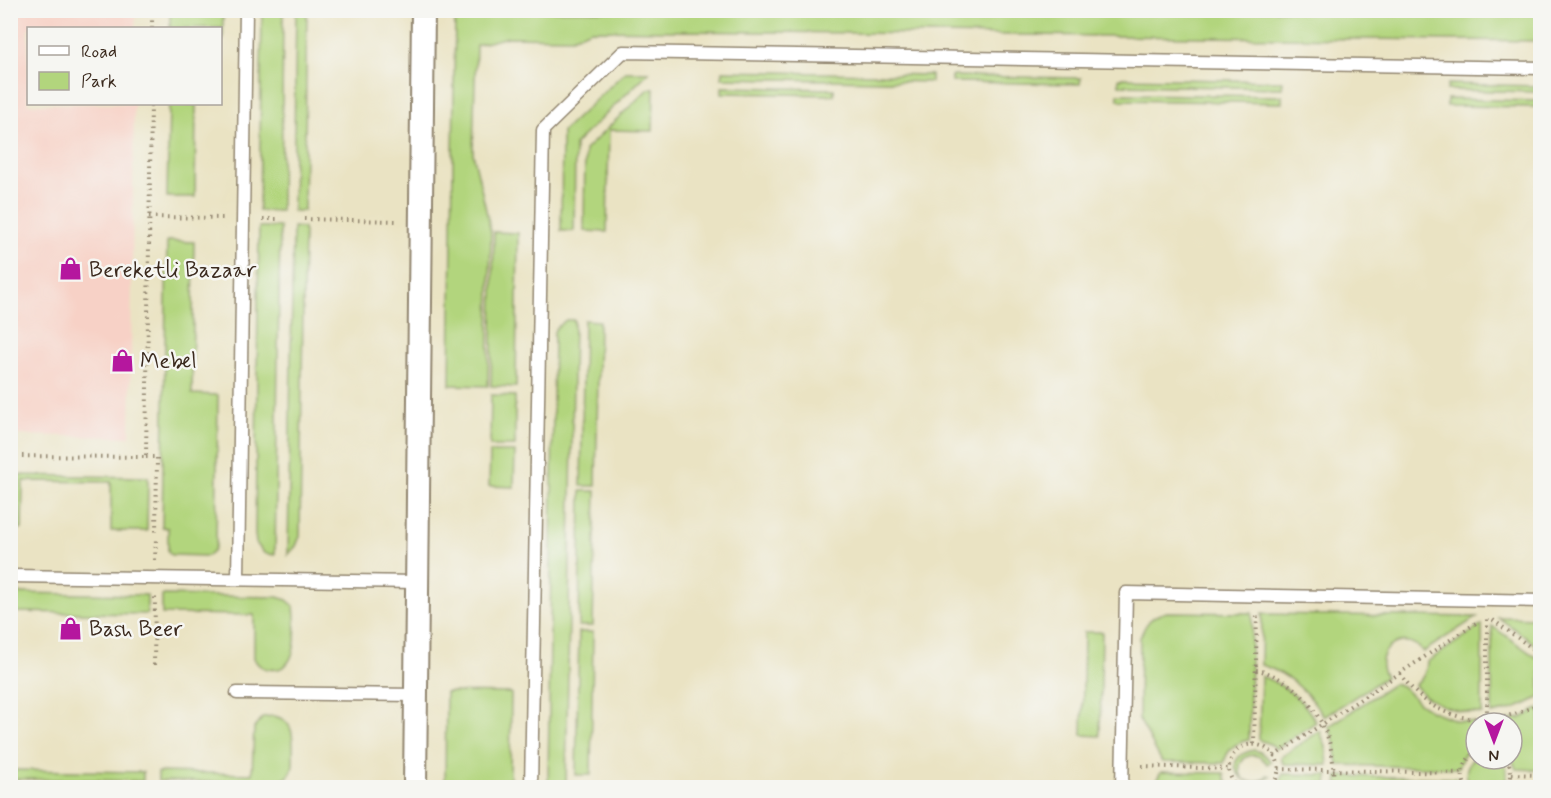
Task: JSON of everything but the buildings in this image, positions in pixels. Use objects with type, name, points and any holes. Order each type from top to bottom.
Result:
[{"type":"street","points":[[415,788],[423,10]]},
{"type":"lane","points":[[238,579],[246,10]]},
{"type":"lane","points":[[531,788],[543,130],[623,52],[1540,68]]},
{"type":"lane","points":[[10,576],[417,582]]},
{"type":"lane","points":[[1122,788],[1126,593],[1540,601]]},
{"type":"lane","points":[[237,693],[416,695]]},
{"type":"path","points":[[152,10],[152,27]]},
{"type":"path","points":[[146,458],[151,105]]},
{"type":"path","points":[[149,217],[214,218]]},
{"type":"path","points":[[259,219],[280,219]]},
{"type":"path","points":[[304,219],[421,221]]},
{"type":"path","points":[[10,456],[157,458],[156,534]]},
{"type":"path","points":[[154,665],[155,603]]},
{"type":"path","points":[[1254,744],[1257,613]]},
{"type":"path","points":[[1488,616],[1540,654]]},
{"type":"path","points":[[1274,756],[1488,616]]},
{"type":"path","points":[[1487,711],[1488,616]]},
{"type":"path","points":[[1256,670],[1277,677],[1298,692],[1315,711],[1323,724],[1330,746],[1334,771],[1332,788]]},
{"type":"path","points":[[1400,673],[1413,691],[1433,706],[1464,717]]},
{"type":"path","points":[[1523,711],[1540,703]]},
{"type":"path","points":[[1238,788],[1230,778],[1228,769],[1231,759],[1236,751],[1254,744],[1264,746],[1277,760],[1279,769],[1272,787]]},
{"type":"path","points":[[1464,764],[1463,783],[1467,788]]},
{"type":"path","points":[[1135,766],[1228,769]]},
{"type":"path","points":[[1279,769],[1462,773]]},
{"type":"path","points":[[1507,788],[1511,771]]},
{"type":"path","points":[[1512,774],[1540,775]]},
{"type":"shaded area","name":"Bereketli Bazaar","points":[[11,10],[136,11],[135,27],[27,27],[27,105],[134,105],[130,437],[11,435]]},
{"type":"green space","points":[[1540,10],[1540,41],[591,30],[572,38],[508,37],[476,45],[473,153],[491,232],[488,386],[450,385],[455,11]]},
{"type":"green space","points":[[170,11],[223,11],[223,40],[222,27],[170,27]]},
{"type":"green space","points":[[262,11],[283,11],[281,211],[259,211]]},
{"type":"green space","points":[[296,11],[307,11],[304,211],[293,211]]},
{"type":"green space","points":[[723,71],[931,75],[931,82],[722,78]]},
{"type":"green space","points":[[625,72],[649,72],[575,144],[574,231],[561,231],[562,132]]},
{"type":"green space","points":[[951,76],[1081,78],[1080,84],[951,82]]},
{"type":"green space","points":[[1119,78],[1283,81],[1282,88],[1119,85]]},
{"type":"green space","points":[[1448,84],[1540,86],[1540,92],[1447,90]]},
{"type":"green space","points":[[722,87],[834,89],[834,95],[722,93]]},
{"type":"green space","points":[[648,89],[654,89],[653,131],[609,130],[607,232],[584,231],[585,150]]},
{"type":"green space","points":[[1118,94],[1282,96],[1282,103],[1118,100]]},
{"type":"green space","points":[[1447,99],[1540,101],[1540,107],[1447,106]]},
{"type":"green space","points":[[169,105],[196,105],[195,197],[167,197]]},
{"type":"green space","points":[[259,227],[280,227],[275,555],[264,553],[256,543],[255,534]]},
{"type":"green space","points":[[293,227],[304,228],[300,536],[296,546],[288,555]]},
{"type":"green space","points":[[494,232],[518,233],[516,387],[491,386]]},
{"type":"green space","points":[[167,241],[194,242],[192,394],[218,395],[216,544],[214,550],[207,556],[172,555],[168,552],[168,528],[162,527]]},
{"type":"green space","points":[[566,320],[574,320],[566,787],[548,788],[554,332]]},
{"type":"green space","points":[[584,320],[599,321],[596,486],[581,486]]},
{"type":"green space","points":[[491,395],[515,396],[515,446],[490,446]]},
{"type":"green space","points":[[490,452],[515,452],[514,487],[489,486]]},
{"type":"green space","points":[[11,475],[148,477],[147,531],[111,531],[111,482],[23,481],[22,529],[11,529]]},
{"type":"green space","points":[[581,491],[596,491],[593,626],[579,626]]},
{"type":"green space","points":[[11,593],[147,595],[147,614],[11,612]]},
{"type":"green space","points":[[162,595],[277,597],[287,600],[294,606],[295,615],[294,647],[291,657],[279,669],[261,667],[254,658],[254,615],[162,614]]},
{"type":"green space","points":[[1167,612],[1252,613],[1249,740],[1233,747],[1224,763],[1162,762],[1139,719],[1140,638],[1150,620]]},
{"type":"green space","points":[[1262,614],[1477,617],[1423,652],[1407,642],[1399,642],[1391,646],[1382,659],[1382,668],[1386,677],[1324,717],[1297,685],[1280,673],[1261,665]]},
{"type":"green space","points":[[1498,617],[1540,618],[1540,648]]},
{"type":"green space","points":[[1482,625],[1482,711],[1464,711],[1445,706],[1421,692],[1415,685],[1424,675],[1427,662]]},
{"type":"green space","points":[[1492,626],[1540,660],[1540,697],[1517,708],[1492,711]]},
{"type":"green space","points":[[579,632],[593,632],[591,775],[576,775]]},
{"type":"green space","points":[[1084,632],[1102,632],[1100,736],[1082,735]]},
{"type":"green space","points":[[1261,676],[1293,694],[1316,722],[1276,749],[1259,740]]},
{"type":"green space","points":[[1393,684],[1402,686],[1419,703],[1430,710],[1464,721],[1464,755],[1458,768],[1338,765],[1329,726]]},
{"type":"green space","points":[[446,692],[511,693],[510,787],[445,787]]},
{"type":"green space","points":[[1540,708],[1540,770],[1524,769],[1524,716]]},
{"type":"green space","points":[[274,716],[286,722],[293,737],[293,768],[284,779],[273,783],[158,781],[158,772],[252,774],[254,728],[263,717]]},
{"type":"green space","points":[[1320,731],[1326,747],[1328,765],[1283,764],[1281,757]]},
{"type":"green space","points":[[1254,750],[1264,754],[1271,762],[1267,764],[1262,758],[1251,755],[1246,757],[1240,766],[1242,778],[1235,768],[1236,761],[1242,754]]},
{"type":"green space","points":[[11,770],[143,772],[143,781],[11,779]]},
{"type":"green space","points":[[1467,771],[1507,771],[1506,780],[1502,787],[1471,787],[1467,779]]},
{"type":"green space","points":[[1161,772],[1224,773],[1230,787],[1152,787]]},
{"type":"green space","points":[[1283,774],[1328,775],[1327,787],[1283,787],[1279,784]]},
{"type":"green space","points":[[1267,775],[1271,776],[1262,782],[1256,782]]},
{"type":"green space","points":[[1338,776],[1458,778],[1461,787],[1337,787]]},
{"type":"place","name":"Bereketli Bazaar","points":[[71,269]]},
{"type":"place","name":"Mebel","points":[[122,360]]},
{"type":"place","name":"Bash Beer","points":[[71,628]]}]
